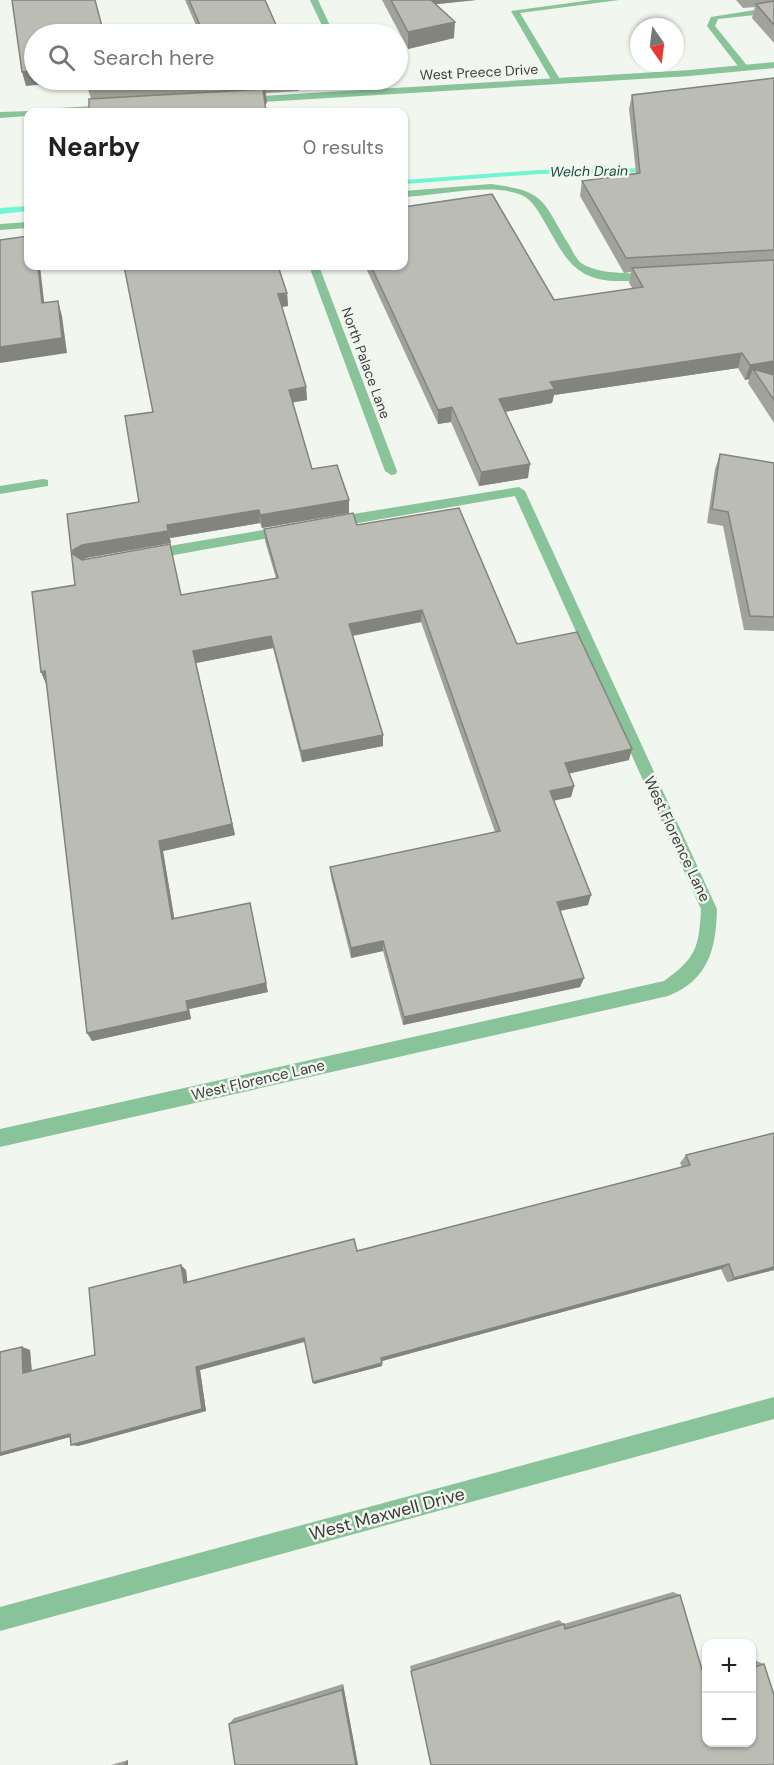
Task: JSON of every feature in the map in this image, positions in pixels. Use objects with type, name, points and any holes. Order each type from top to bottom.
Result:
[{"type":"street","points":[[314,0],[325,24]]},
{"type":"street","points":[[556,81],[515,10],[615,0]]},
{"type":"street","points":[[744,68],[711,26],[715,17],[774,10]]},
{"type":"street","name":"West Preece Drive","points":[[408,90],[774,65]]},
{"type":"street","name":"West Preece Drive","points":[[240,100],[407,90]]},
{"type":"street","points":[[107,108],[123,107]]},
{"type":"street","points":[[0,115],[24,113]]},
{"type":"street","points":[[408,194],[491,187],[522,191],[539,203],[575,264],[594,274],[619,278],[667,276]]},
{"type":"street","points":[[0,228],[24,225]]},
{"type":"street","name":"North Palace Lane","points":[[316,270],[391,471]]},
{"type":"street","points":[[0,490],[43,483]]},
{"type":"street","name":"West Florence Lane","points":[[0,1138],[668,988],[698,967],[709,939],[709,909],[519,491],[322,525]]},
{"type":"street","points":[[140,556],[298,529]]},
{"type":"street","name":"West Maxwell Drive","points":[[0,1619],[774,1408]]},
{"type":"building","points":[[12,0],[95,0],[101,24],[24,24],[24,72],[22,72]]},
{"type":"building","points":[[189,0],[265,0],[276,24],[199,24]]},
{"type":"building","points":[[391,0],[431,0],[455,22],[408,32],[408,24],[404,24]]},
{"type":"building","points":[[774,1],[774,25],[756,4]]},
{"type":"building","points":[[774,78],[774,250],[626,258],[582,181],[640,173],[632,95]]},
{"type":"building","points":[[263,90],[265,108],[89,108],[89,99]]},
{"type":"building","points":[[492,194],[554,300],[643,287],[632,268],[774,260],[774,361],[750,365],[742,353],[550,382],[555,389],[499,399],[530,464],[481,472],[452,407],[438,410],[373,270],[408,270],[408,206]]},
{"type":"building","points":[[24,237],[24,270],[38,270],[42,303],[58,301],[62,338],[0,347],[0,240]]},
{"type":"building","points":[[125,270],[279,270],[287,293],[278,294],[306,387],[289,390],[312,469],[337,465],[349,500],[260,515],[259,510],[167,525],[168,531],[82,545],[73,550],[73,554],[82,560],[170,544],[181,595],[278,578],[264,529],[353,513],[357,525],[459,508],[517,644],[577,632],[632,749],[565,763],[574,786],[550,791],[591,895],[557,902],[584,978],[404,1017],[383,941],[351,948],[330,867],[500,831],[422,610],[349,624],[383,735],[301,751],[271,636],[193,651],[232,824],[159,841],[172,919],[250,903],[266,983],[186,1001],[188,1011],[87,1033],[45,671],[41,672],[32,592],[75,585],[67,514],[139,502],[125,416],[153,412]]},
{"type":"building","points":[[753,369],[774,375],[774,400]]},
{"type":"building","points":[[720,454],[774,463],[774,617],[750,616],[728,512],[712,509]]},
{"type":"building","points":[[774,1133],[774,1267],[734,1278],[729,1264],[381,1358],[382,1363],[313,1382],[304,1338],[196,1367],[202,1409],[71,1445],[70,1434],[0,1453],[0,1352],[22,1347],[23,1373],[95,1355],[89,1288],[181,1265],[184,1283],[354,1239],[357,1251],[690,1165],[686,1155]]},
{"type":"building","points":[[680,1595],[702,1669],[702,1747],[756,1747],[756,1667],[764,1664],[774,1695],[774,1765],[431,1765],[411,1671],[564,1624],[565,1629]]},
{"type":"building","points":[[342,1690],[356,1765],[235,1765],[229,1724]]},
{"type":"waterway","name":"Welch Drain","points":[[408,182],[538,172],[653,170]]},
{"type":"waterway","name":"Welch Drain","points":[[0,211],[24,209]]}]
